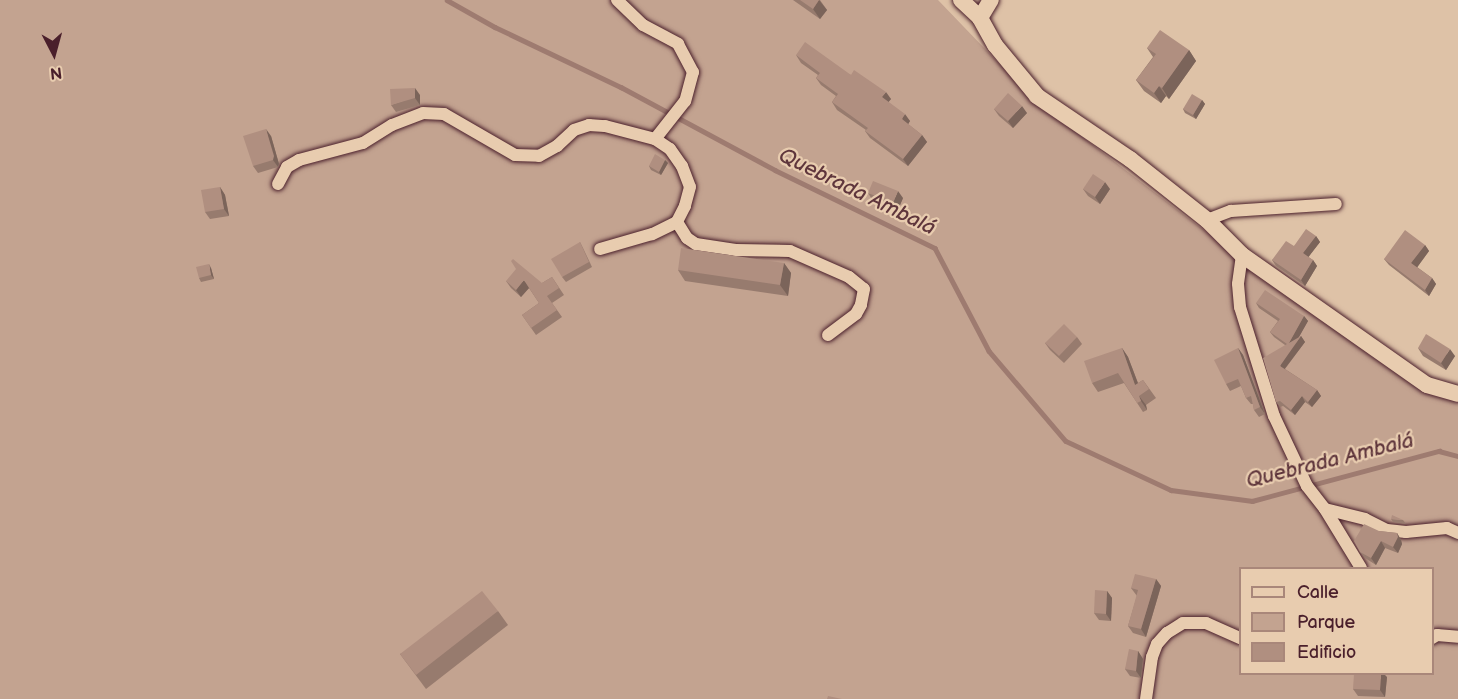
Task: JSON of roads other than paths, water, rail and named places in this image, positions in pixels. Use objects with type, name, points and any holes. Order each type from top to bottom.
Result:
[{"type":"street","points":[[617,0],[643,26],[678,44],[693,72],[685,101],[655,139]]},
{"type":"street","points":[[961,0],[980,18],[995,45],[1036,96],[1130,159],[1207,220],[1242,255],[1427,385],[1458,394]]},
{"type":"street","points":[[980,18],[991,0]]},
{"type":"street","points":[[278,184],[287,167],[299,160],[363,143],[392,125],[423,113],[444,114],[515,155],[539,156],[557,146],[574,130],[589,125],[605,126],[655,139],[670,149],[682,166],[690,187],[685,206],[677,222],[652,234],[600,249]]},
{"type":"street","points":[[1207,220],[1231,212],[1336,204]]},
{"type":"street","points":[[677,222],[687,238],[696,244],[736,250],[790,251],[849,277],[864,289],[861,305],[856,314],[828,335]]},
{"type":"street","points":[[1242,255],[1238,284],[1245,330],[1274,416],[1307,486],[1325,508],[1360,567]]},
{"type":"street","points":[[1325,508],[1365,519],[1387,530],[1406,532],[1447,528],[1458,533]]},
{"type":"street","points":[[1146,699],[1152,657],[1157,644],[1167,633],[1183,624],[1206,623],[1239,638]]},
{"type":"street","points":[[1434,637],[1437,635],[1458,637]]},
{"type":"waterway","name":"Quebrada Ambalá","points":[[447,0],[495,27],[621,87],[775,170],[935,248],[989,351],[1066,441],[1171,490],[1252,501],[1439,451],[1458,456]]}]
